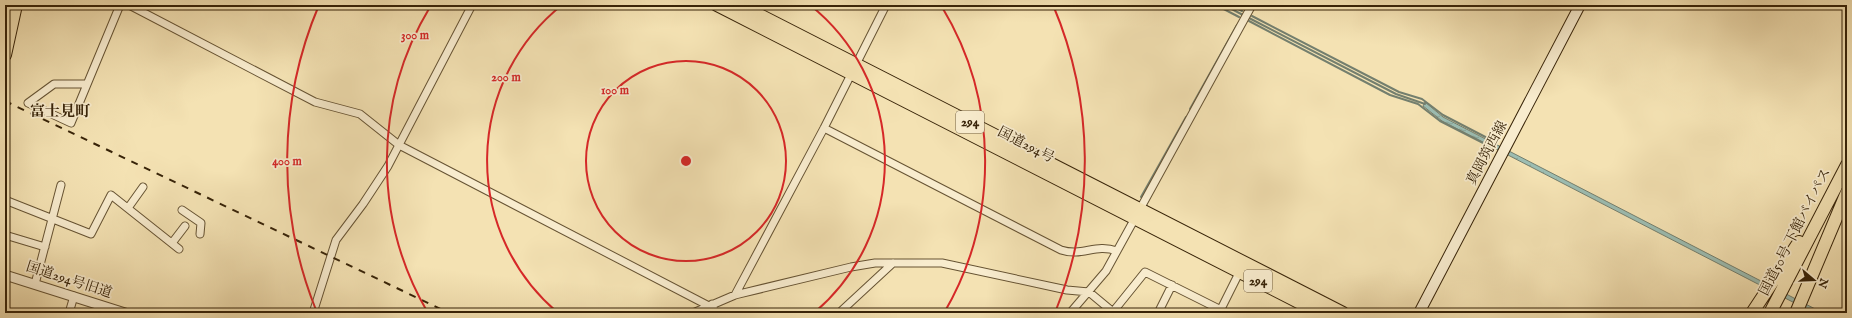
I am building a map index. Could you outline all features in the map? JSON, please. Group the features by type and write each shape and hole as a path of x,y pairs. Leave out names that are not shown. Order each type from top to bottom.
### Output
{"main road":[{"path":"5,56 16,5"},
{"name":"国道294号","path":"717,5 853,68"},
{"name":"国道294号","path":"740,5 853,68 1137,213 1343,313"},
{"name":"真岡筑西線","path":"1419,313 1580,5"},
{"name":"国道50号 下館バイパス","path":"1770,313 1847,165"},
{"path":"1796,313 1847,192"},
{"name":"国道294号","path":"1137,213 1240,271 1320,313"},
{"path":"1752,313 1804,234 1817,221"}],"street":[{"path":"87,84 54,84 28,102 71,124 120,5"},
{"path":"129,5 315,102 360,114 399,145 710,305 715,313"},
{"path":"313,313 336,240 363,204 399,145 472,5"},
{"path":"735,295 824,128 886,5"},
{"path":"1070,313 1106,271 1252,5"},
{"path":"824,128 1061,250 1071,253 1106,247 1117,251"},
{"path":"36,284 61,185"},
{"path":"128,208 143,187"},
{"path":"5,200 91,234 111,195 179,249"},
{"path":"182,210 201,223 200,234"},
{"path":"172,243 185,226"},
{"path":"5,235 45,247"},
{"path":"839,313 893,262"},
{"path":"693,313 735,295 851,267 893,262 942,263 1068,290 1089,292 1112,312 1145,272 1222,312 1240,271"},
{"name":"国道294号旧道","path":"5,275 125,313"},
{"path":"1158,313 1172,285"},
{"path":"69,313 74,296"}],"water":[{"path":"1425,102 1443,117 1823,313 1814,313 1442,121 1423,106"}],"waterway":[{"path":"1216,5 1239,17"},
{"path":"1224,5 1243,15 1242,16"},
{"path":"1231,5 1242,11"},
{"path":"1252,16 1399,92 1422,99 1443,115 1497,143"},
{"path":"1249,18 1396,94 1425,104"},
{"path":"1249,21 1390,95 1418,104 1440,121 1493,148"},
{"path":"1190,109 1237,25"},
{"path":"1141,197 1186,117"},
{"path":"1819,310 1825,313"}],"railway":[{"path":"5,101 449,313"}],"district":[{"name":"富士見町","path":"60,111"}]}
